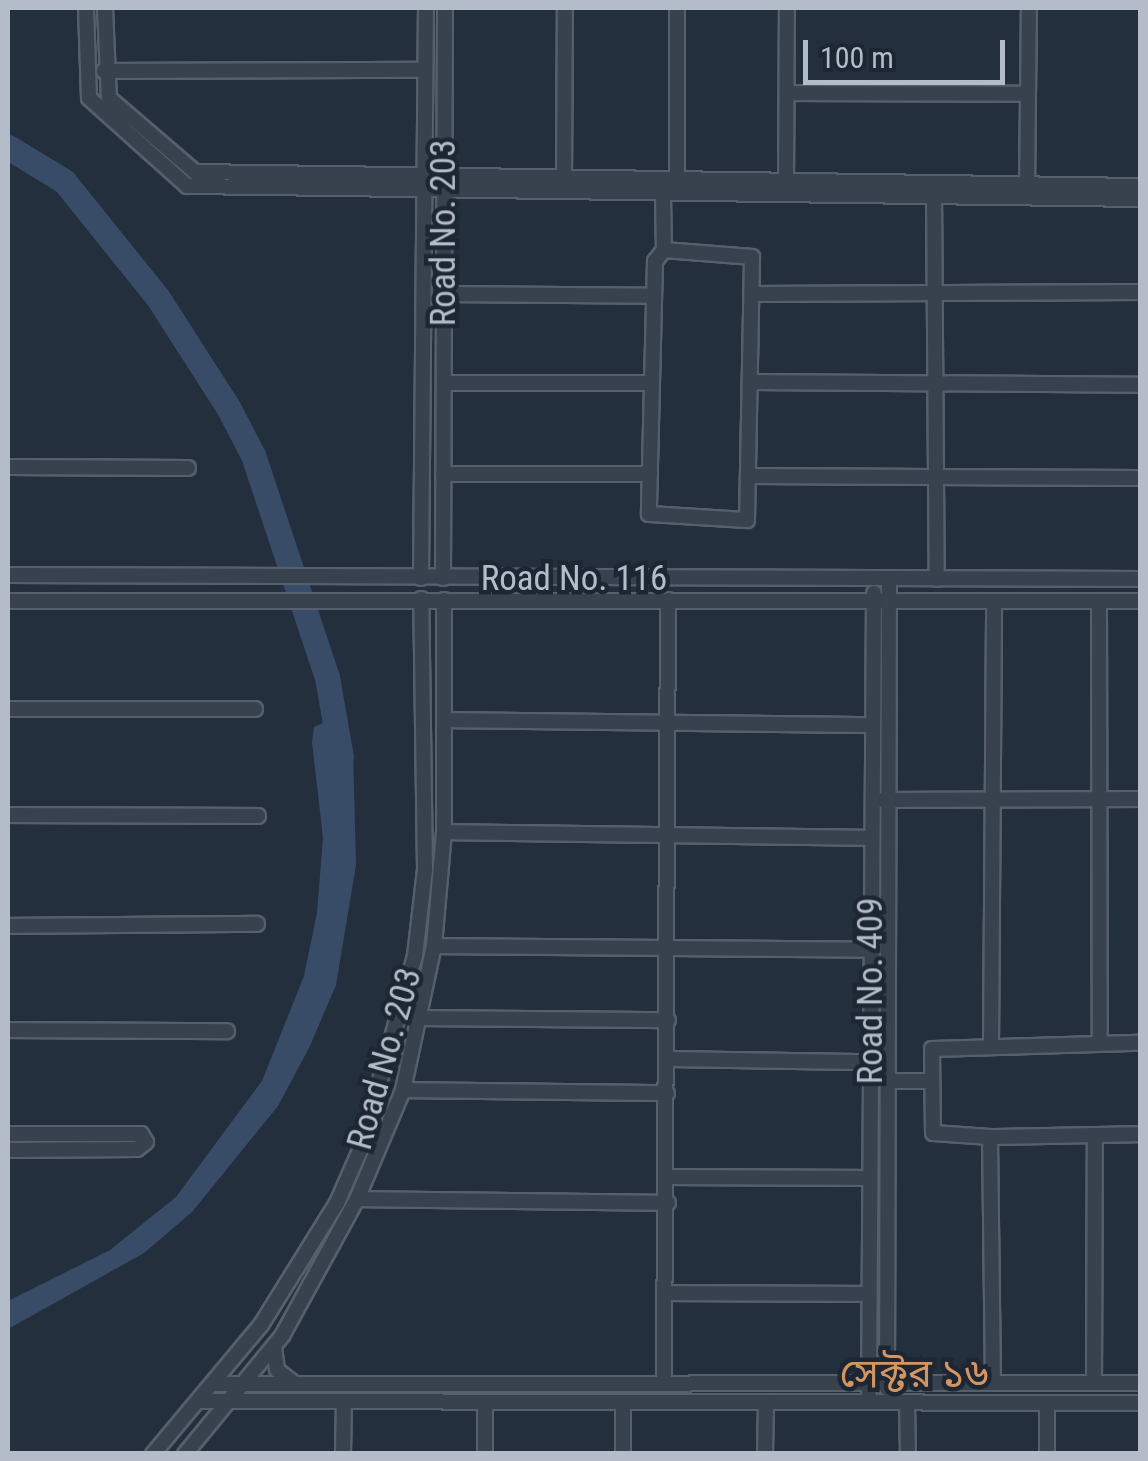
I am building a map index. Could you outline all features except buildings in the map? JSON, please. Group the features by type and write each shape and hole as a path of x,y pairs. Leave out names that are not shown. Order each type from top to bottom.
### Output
{"street":[{"path":"86,8 89,98 180,184 424,183"},
{"path":"105,8 104,72 109,98 186,170 663,195 1140,186"},
{"name":"Road No. 203","path":"421,578 426,8"},
{"name":"Road No. 203","path":"443,578 445,8"},
{"path":"564,182 565,8"},
{"path":"677,8 677,183"},
{"path":"786,184 787,8"},
{"path":"1027,191 1029,8"},
{"path":"104,72 425,70"},
{"path":"786,93 1028,94"},
{"path":"445,185 786,184 934,191"},
{"path":"934,191 937,580"},
{"path":"1027,191 1140,199"},
{"path":"663,195 664,250"},
{"path":"664,250 750,254 753,294 747,520 658,519 649,514 656,254 664,250"},
{"path":"753,294 936,289 1140,292"},
{"path":"444,294 654,296"},
{"path":"752,382 1140,386"},
{"path":"444,383 652,383"},
{"path":"8,467 188,468"},
{"path":"443,474 650,474"},
{"path":"750,476 1140,478"},
{"name":"Road No. 116","path":"8,575 1140,580"},
{"name":"Road No. 409","path":"881,579 889,800 887,1403"},
{"name":"Road No. 203","path":"153,1454 216,1384 337,1203 390,1056 415,956 425,869 422,599"},
{"path":"184,1454 274,1348 358,1200 402,1090 422,1018 434,946 444,832 444,600"},
{"path":"664,1384 669,1058 668,600"},
{"name":"Road No. 116","path":"8,601 1140,601"},
{"name":"Road No. 409","path":"868,1403 873,725 881,601"},
{"path":"992,1047 994,601"},
{"path":"1099,601 1100,1044"},
{"path":"8,708 254,708"},
{"path":"447,720 873,725"},
{"path":"872,800 1140,799"},
{"path":"8,815 258,816"},
{"path":"444,832 872,838"},
{"path":"8,926 257,924"},
{"path":"434,946 871,950"},
{"path":"422,1018 668,1020"},
{"path":"8,1030 228,1031"},
{"path":"1140,1043 932,1049 929,1082 932,1134 1140,1134"},
{"path":"669,1058 871,1062"},
{"path":"888,1082 929,1082"},
{"path":"402,1090 667,1093"},
{"path":"8,1134 141,1134 146,1142 137,1148 8,1150"},
{"path":"1094,1383 1095,1135"},
{"path":"990,1137 992,1383"},
{"path":"668,1177 870,1178"},
{"path":"358,1200 668,1203"},
{"path":"666,1293 869,1294"},
{"path":"274,1348 277,1370 295,1384"},
{"path":"216,1384 1140,1383"},
{"path":"202,1401 1140,1404"},
{"path":"344,1401 344,1454"},
{"path":"484,1454 485,1402"},
{"path":"622,1454 623,1402"},
{"path":"765,1454 766,1402"},
{"path":"907,1403 908,1454"},
{"path":"1047,1403 1047,1454"}],"water":[{"path":"325,722 347,727 353,751 356,865 336,985 309,1048 278,1106 192,1212 144,1253 8,1329 8,1301 110,1250 176,1197 262,1081 304,976 317,913 323,838 312,742 314,727"}],"waterway":[{"path":"8,147 64,181 158,298 228,407 253,455 327,677 341,757"}],"district":[{"name":"সেক্টর ১৬","path":"914,1374"}]}
